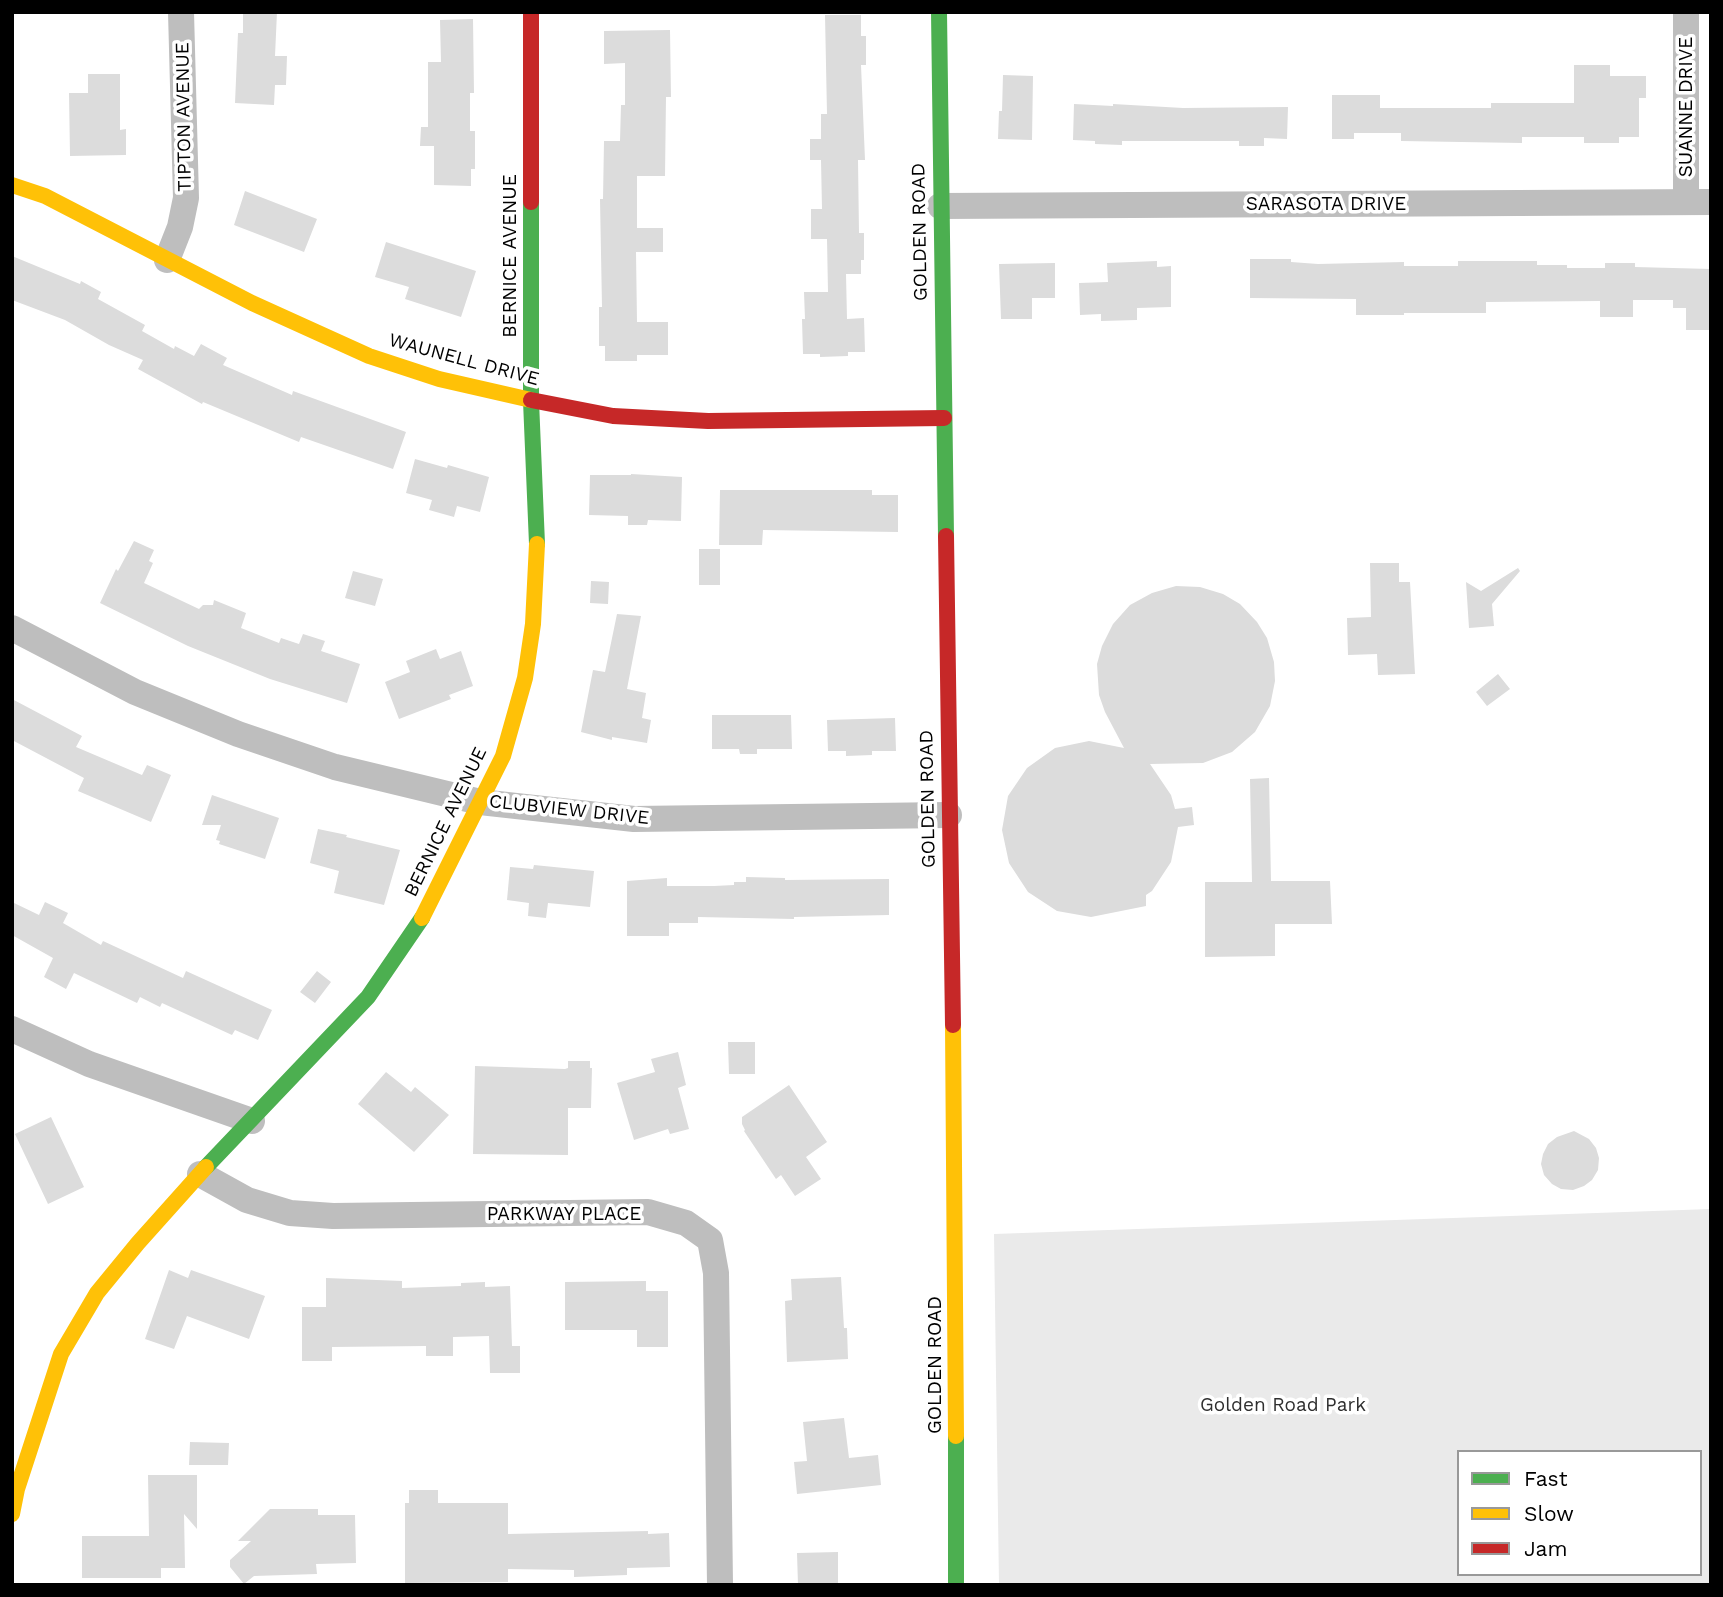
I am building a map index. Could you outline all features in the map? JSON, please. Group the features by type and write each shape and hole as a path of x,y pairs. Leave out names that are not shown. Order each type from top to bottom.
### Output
{"street":[{"name":"TIPTON AVENUE","path":"167,260 180,227 186,198 181,12"},
{"name":"BERNICE AVENUE","path":"12,1514 61,1354 97,1293 200,1174 368,997 421,920 503,757 525,678 533,625 537,548 531,401 531,12"},
{"name":"GOLDEN ROAD","path":"939,12 956,1241 956,1585"},
{"name":"SUANNE DRIVE","path":"1686,12 1698,202"},
{"name":"WAUNELL DRIVE","path":"12,186 45,196 252,303 369,356 439,379 531,401 613,416 708,421 944,418"},
{"name":"SARASOTA DRIVE","path":"940,206 1698,202"},
{"name":"CLUBVIEW DRIVE","path":"12,628 135,692 238,734 335,767 480,802 634,820 949,815"},
{"path":"12,1029 89,1064 252,1121"},
{"name":"PARKWAY PLACE","path":"200,1174 247,1199 290,1213 333,1216 648,1212 686,1223 710,1240 716,1273 720,1585"}],"green space":[{"name":"Golden Road Park","path":"1711,1209 1711,1585 999,1585 994,1234"}],"building":[{"path":"243,12 277,12 275,56 287,56 286,85 275,85 274,105 235,103 238,33 243,33"},
{"path":"825,15 861,15 861,36 866,36 866,65 861,65 865,160 858,160 859,233 864,233 864,260 861,260 861,274 846,274 847,319 864,318 865,352 820,357 820,354 803,354 802,319 805,319 804,292 828,292 827,239 811,239 811,209 822,209 821,160 810,160 810,139 821,139 821,114 827,114"},
{"path":"473,19 474,93 470,93 470,131 475,131 475,169 471,169 471,186 434,185 434,146 420,146 421,127 428,127 428,62 441,62 440,20"},
{"path":"670,30 671,97 666,97 665,176 637,176 637,228 663,228 663,252 636,252 637,322 668,322 668,355 637,355 637,361 605,361 605,346 599,346 599,307 602,307 600,199 603,199 604,141 620,141 621,105 625,105 625,63 604,64 604,31"},
{"path":"1574,65 1610,65 1610,76 1646,76 1646,98 1639,98 1639,137 1619,137 1619,143 1584,143 1584,137 1522,137 1522,143 1401,141 1401,133 1354,133 1354,139 1332,139 1332,95 1380,95 1380,108 1491,108 1491,103 1574,103"},
{"path":"88,74 120,74 120,130 126,129 126,155 70,156 69,93 88,93"},
{"path":"1003,75 1033,76 1032,140 998,139"},
{"path":"1074,104 1183,108 1288,107 1287,139 1264,138 1264,146 1239,146 1239,141 1122,141 1122,145 1095,144 1095,141 1073,140"},
{"path":"245,191 317,219 304,252 234,225"},
{"path":"386,242 476,271 461,317 405,299 409,287 375,277"},
{"path":"12,256 80,284 81,281 101,292 98,299 145,325 142,331 174,349 175,346 194,356 201,344 227,358 223,365 292,395 293,391 406,432 393,469 301,437 299,442 203,402 202,404 138,369 143,360 109,345 65,320 12,300"},
{"path":"1250,259 1291,259 1291,262 1318,264 1404,262 1404,266 1458,266 1458,261 1537,261 1537,265 1567,265 1567,268 1605,268 1605,263 1635,263 1635,267 1711,269 1711,330 1686,330 1686,308 1673,308 1673,300 1633,300 1633,317 1600,317 1600,301 1486,302 1486,313 1356,315 1356,299 1250,298"},
{"path":"1157,261 1157,267 1171,266 1171,307 1137,308 1137,320 1101,321 1101,314 1080,315 1079,283 1108,282 1107,263"},
{"path":"1055,263 1055,298 1032,298 1032,319 1001,319 999,264"},
{"path":"415,459 489,477 480,512 457,506 454,517 429,510 432,500 406,493"},
{"path":"590,475 682,477 681,521 648,520 647,525 628,525 628,516 589,515"},
{"path":"720,490 872,490 872,495 898,495 898,532 763,530 762,545 719,545"},
{"path":"134,541 154,550 149,561 153,563 144,583 199,609 203,605 213,605 214,600 246,613 241,628 279,643 281,638 299,644 303,634 325,641 321,651 360,664 347,703 270,679 188,646 100,603 116,569 118,571"},
{"path":"699,549 720,549 720,585 699,585"},
{"path":"1370,563 1399,563 1399,582 1410,582 1415,674 1378,675 1377,654 1348,655 1347,618 1371,617"},
{"path":"1518,568 1520,571 1492,604 1494,626 1469,628 1466,582 1481,591"},
{"path":"353,571 383,579 375,606 345,598"},
{"path":"591,581 609,582 608,604 590,603"},
{"path":"1176,586 1200,587 1223,594 1240,604 1257,622 1267,638 1274,662 1275,681 1270,706 1255,732 1232,752 1203,763 1150,764 1171,795 1175,809 1192,807 1194,825 1178,827 1171,862 1152,891 1146,895 1146,906 1091,917 1057,911 1028,892 1009,863 1002,830 1008,796 1027,768 1055,748 1089,741 1124,748 1099,695 1097,664 1102,646 1113,624 1130,605 1152,593"},
{"path":"617,614 641,616 627,689 646,693 642,718 651,720 647,743 612,737 612,740 581,732 593,670 605,672"},
{"path":"436,649 440,659 461,651 473,686 449,695 451,699 399,719 385,682 410,672 406,661"},
{"path":"1498,674 1510,689 1487,706 1476,692"},
{"path":"12,699 82,736 76,747 142,775 147,765 171,775 151,822 78,791 84,778 12,740"},
{"path":"712,715 791,715 792,749 757,749 757,754 740,754 739,749 712,749"},
{"path":"895,718 896,751 872,751 872,755 846,756 846,751 828,751 827,720"},
{"path":"1269,778 1271,881 1330,881 1332,924 1275,924 1275,956 1205,957 1205,882 1252,882 1250,779"},
{"path":"212,795 279,818 265,859 219,844 220,841 216,840 221,825 202,825"},
{"path":"318,829 400,850 384,905 334,893 339,871 310,863"},
{"path":"534,865 594,871 590,907 548,903 546,918 528,916 529,903 507,900 510,867 533,869"},
{"path":"746,877 785,880 889,879 889,915 794,919 698,917 698,923 669,923 669,936 627,936 627,881 667,878 667,886 714,886 746,882"},
{"path":"12,902 39,915 45,902 68,913 63,923 101,945 103,941 183,978 186,971 272,1010 258,1040 235,1030 232,1035 162,1003 160,1007 140,997 137,1003 74,973 66,989 44,977 53,958 12,935"},
{"path":"317,971 331,982 315,1003 300,992"},
{"path":"728,1042 755,1042 755,1074 729,1074"},
{"path":"678,1052 686,1085 678,1088 689,1129 670,1134 668,1129 634,1140 617,1083 655,1072 651,1059"},
{"path":"568,1061 590,1061 592,1068 591,1108 568,1108 568,1155 473,1154 475,1066 565,1069 568,1068"},
{"path":"386,1072 411,1092 415,1087 449,1115 414,1152 358,1104"},
{"path":"789,1085 827,1142 806,1157 821,1179 795,1196 781,1175 776,1179 742,1124 742,1117"},
{"path":"51,1117 84,1187 48,1204 15,1134"},
{"path":"1574,1131 1589,1139 1596,1148 1598,1170 1584,1186 1573,1190 1561,1189 1544,1175 1541,1164 1543,1154 1548,1144 1557,1137"},
{"path":"169,1270 188,1278 191,1270 265,1296 249,1339 187,1316 174,1349 145,1339"},
{"path":"841,1277 848,1359 787,1362 785,1301 792,1300 791,1279"},
{"path":"326,1278 402,1281 402,1288 461,1286 461,1283 485,1282 485,1287 510,1286 512,1346 520,1346 520,1373 490,1373 489,1336 453,1337 453,1356 426,1356 426,1346 332,1347 332,1361 302,1361 302,1307 326,1307"},
{"path":"646,1281 646,1291 668,1291 668,1347 637,1347 637,1330 565,1330 565,1282"},
{"path":"844,1418 849,1458 878,1455 881,1485 797,1494 794,1462 807,1461 803,1422"},
{"path":"190,1442 229,1443 228,1465 189,1465"},
{"path":"148,1475 197,1475 197,1529 184,1514 185,1568 161,1568 161,1578 82,1578 82,1536 149,1536"},
{"path":"409,1490 438,1490 438,1503 508,1503 508,1534 648,1531 648,1534 669,1533 670,1567 627,1568 627,1575 574,1577 574,1570 508,1569 508,1582 405,1583 405,1503 409,1503"},
{"path":"270,1509 318,1509 318,1515 355,1515 356,1563 316,1564 317,1574 254,1576 244,1584 230,1567 230,1560 251,1541 238,1541"},
{"path":"838,1552 838,1585 798,1585 797,1553"}],"traffic: fast":[{"path":"939,12 946,536"},
{"path":"531,202 531,401 537,544"},
{"path":"206,1167 368,997 422,918"},
{"path":"956,1436 956,1585"}],"traffic: slow":[{"path":"12,185 45,196 252,303 369,356 439,379 531,400"},
{"path":"422,918 503,756 525,678 533,624 537,544"},
{"path":"953,1025 956,1436"},
{"path":"12,1514 17,1489 61,1354 97,1293 206,1167"}],"traffic: jam":[{"path":"531,12 531,202"},
{"path":"531,400 613,416 708,421 944,418"},
{"path":"946,536 953,1025"}]}
